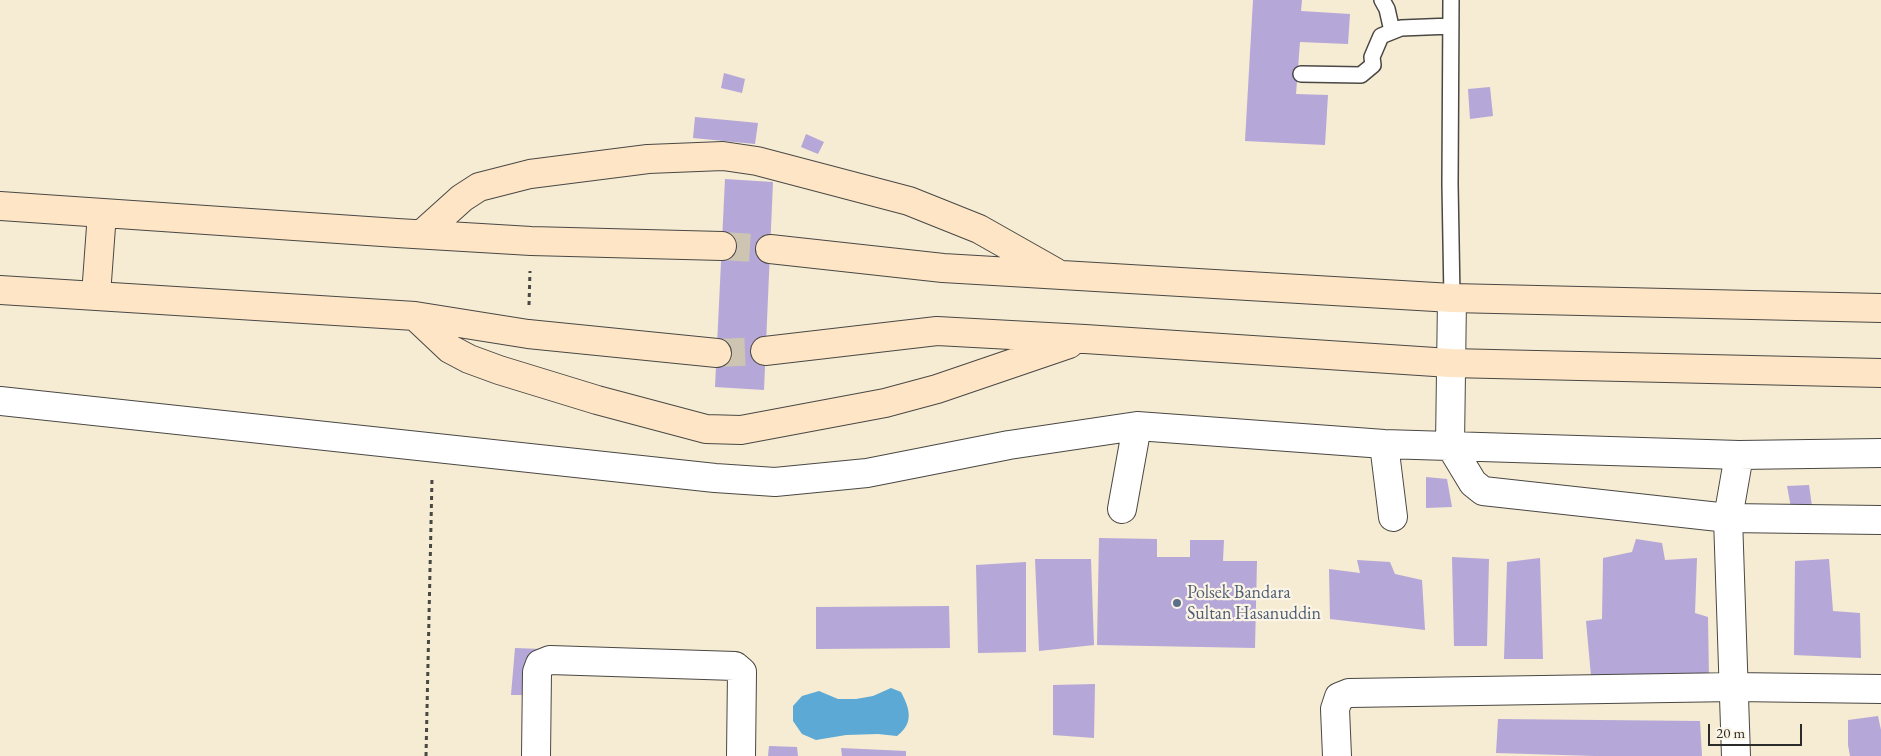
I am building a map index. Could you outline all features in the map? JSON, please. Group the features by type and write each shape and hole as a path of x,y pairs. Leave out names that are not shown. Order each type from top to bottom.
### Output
{"main road":[{"path":"422,234 462,198 480,186 530,174 628,161 723,156 757,160 909,201 978,229 1061,275"},
{"path":"0,206 422,234 531,240 722,246"},
{"path":"96,295 102,213"},
{"path":"770,249 943,268 1452,298 1881,308"},
{"path":"0,290 416,316 528,334 717,353"},
{"path":"416,316 450,349 477,362 597,400 706,429 722,430 741,430 885,403 937,389 1085,339"},
{"path":"765,351 937,331 1450,363 1881,373"}],"street":[{"path":"1452,298 1450,445 1473,483 1482,491 1728,518 1881,520"},
{"path":"0,401 715,478 775,482 867,472 1009,445 1137,426 1384,444 1739,455 1881,453"},
{"path":"1122,509 1137,426"},
{"path":"1384,444 1393,517"},
{"path":"1736,756 1728,518 1739,455"},
{"path":"536,756 537,672 540,664 550,660 735,666 742,672 741,756"},
{"path":"1337,756 1335,709 1340,697 1349,692 1735,687 1881,689"}],"lane":[{"path":"1382,0 1387,9 1392,31"},
{"path":"1451,0 1450,184 1452,298"},
{"path":"1301,74 1362,75 1372,65 1372,57 1381,36 1401,28 1450,26"}],"path":[{"path":"528,334 531,240"},
{"path":"426,756 433,447"}],"water":[{"path":"891,688 901,692 907,704 909,716 906,726 897,736 878,734 846,735 816,740 802,734 793,721 793,706 802,696 819,691 838,699 856,699 873,696"}],"building":[{"path":"1253,0 1302,0 1301,11 1350,14 1348,44 1300,42 1296,94 1328,95 1325,145 1245,141"},
{"path":"724,73 745,79 742,93 721,88"},
{"path":"1490,87 1493,116 1470,119 1468,89"},
{"path":"695,117 758,123 755,144 693,138"},
{"path":"806,134 824,142 818,154 801,147"},
{"path":"725,179 773,182 764,390 715,387"},
{"path":"1426,477 1447,479 1452,507 1426,508"},
{"path":"1809,485 1813,513 1792,513 1787,486"},
{"name":"Polsek Bandara Sultan Hasanuddin","path":"1099,538 1157,539 1157,557 1190,557 1190,540 1224,540 1223,561 1257,561 1255,648 1097,645"},
{"path":"1636,539 1662,543 1665,560 1697,558 1695,613 1708,617 1709,679 1591,676 1586,621 1602,619 1603,558 1632,552"},
{"path":"1452,557 1489,559 1487,646 1454,646"},
{"path":"1540,558 1543,659 1504,659 1507,562"},
{"path":"1035,559 1091,559 1094,645 1039,651"},
{"path":"1829,559 1833,611 1860,613 1861,658 1794,655 1795,561"},
{"path":"1357,560 1390,562 1395,574 1422,580 1425,630 1330,619 1329,569 1360,573"},
{"path":"1026,562 1026,652 978,653 976,565"},
{"path":"949,606 950,648 816,649 816,607"},
{"path":"515,648 541,649 533,695 511,695"},
{"path":"1095,684 1094,738 1053,735 1053,685"},
{"path":"1878,716 1881,730 1881,756 1850,756 1848,720"},
{"path":"1498,719 1700,721 1702,756 1595,756 1496,753"},
{"path":"769,746 797,747 798,756 768,756"},
{"path":"841,748 906,751 906,756 842,756"}],"tunnel":[{"path":"722,246 770,249"},
{"path":"717,353 765,351"}],"place":[{"name":"Polsek Bandara Sultan Hasanuddin","path":"1177,603"}]}
